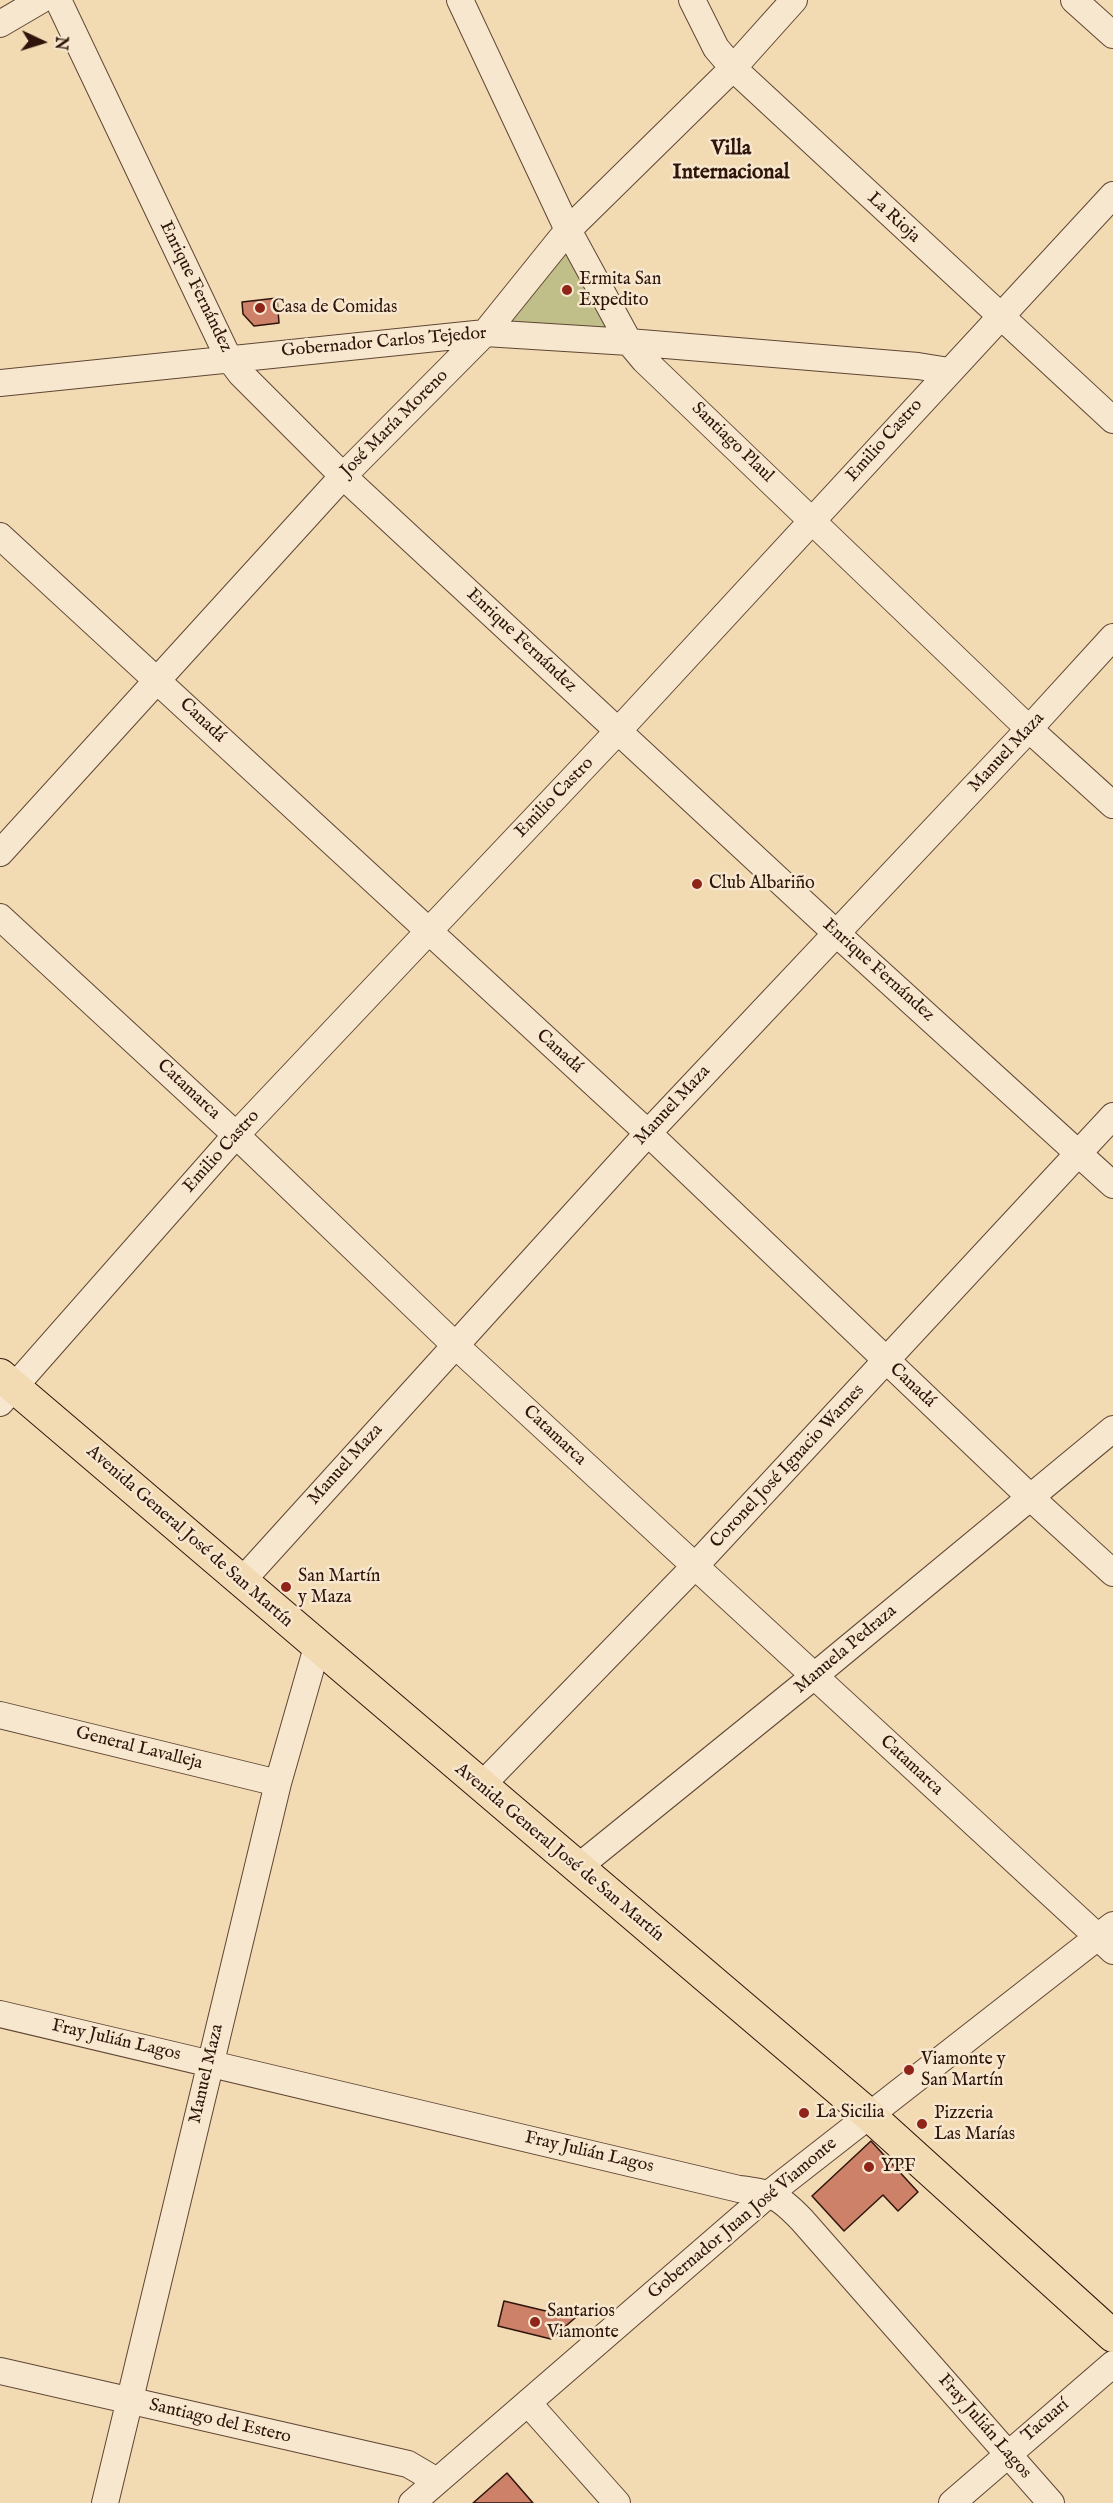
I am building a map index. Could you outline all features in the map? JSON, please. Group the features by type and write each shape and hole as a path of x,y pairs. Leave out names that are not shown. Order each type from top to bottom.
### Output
{"main road":[{"name":"Avenida General José de San Martín","path":"3,1389 241,1582 869,2115 1113,2336"}],"street":[{"path":"0,24 41,0"},
{"name":"Enrique Fernández","path":"58,0 228,357 241,374 343,476 837,934 1113,1185"},
{"name":"Santiago Plaul","path":"460,0 568,230 628,342 644,360 1029,729 1113,805"},
{"name":"La Rioja","path":"692,0 716,48 733,68 1113,420"},
{"name":"José María Moreno","path":"0,853 343,476 485,333 568,230 733,68 794,0"},
{"path":"1074,0 1113,35"},
{"name":"Emilio Castro","path":"3,1389 236,1135 618,730 1113,195"},
{"name":"Gobernador Carlos Tejedor","path":"0,382 228,357 485,333 628,342 918,366 949,371"},
{"name":"Canadá","path":"0,536 157,679 427,932 648,1133 886,1362 1113,1573"},
{"name":"Manuel Maza","path":"241,1582 648,1133 1113,637"},
{"name":"Catamarca","path":"0,917 236,1135 455,1345 813,1677 1108,1938"},
{"name":"Coronel José Ignacio Warnes","path":"481,1786 695,1566 1113,1116"},
{"name":"Manuela Pedraza","path":"577,1868 1113,1429"},
{"name":"Manuel Maza","path":"105,2503 278,1783 317,1647"},
{"name":"General Lavalleja","path":"0,1716 278,1783"},
{"name":"Gobernador Juan José Viamonte","path":"412,2503 770,2193 869,2115 1108,1938"},
{"name":"Fray Julián Lagos","path":"0,2014 739,2189 770,2193 787,2204 802,2220 1051,2503"},
{"name":"Tacuarí","path":"952,2503 1113,2364"},
{"name":"Santiago del Estero","path":"0,2371 408,2464 437,2481"},
{"path":"528,2403 617,2503"}],"shaded area":[{"path":"568,230 629,342 485,333"}],"building":[{"name":"Casa de Comidas","path":"277,298 279,323 254,326 243,314 242,302"},
{"name":"YPF","path":"871,2141 918,2192 898,2211 883,2195 844,2231 812,2196"},
{"name":"Santarios Viamonte","path":"504,2301 575,2318 551,2339 498,2326"},
{"path":"507,2473 533,2503 473,2503"}],"place":[{"name":"Ermita San Expedito","path":"567,290"},
{"name":"Casa de Comidas","path":"260,308"},
{"name":"Club Albariño","path":"697,884"},
{"name":"San Martín y Maza","path":"286,1587"},
{"name":"Viamonte y San Martín","path":"909,2070"},
{"name":"La Sicilia","path":"804,2113"},
{"name":"Pizzeria Las Marías","path":"922,2124"},
{"name":"YPF","path":"869,2167"},
{"name":"Santarios Viamonte","path":"535,2322"}],"district":[{"name":"Villa Internacional","path":"731,162"}]}
